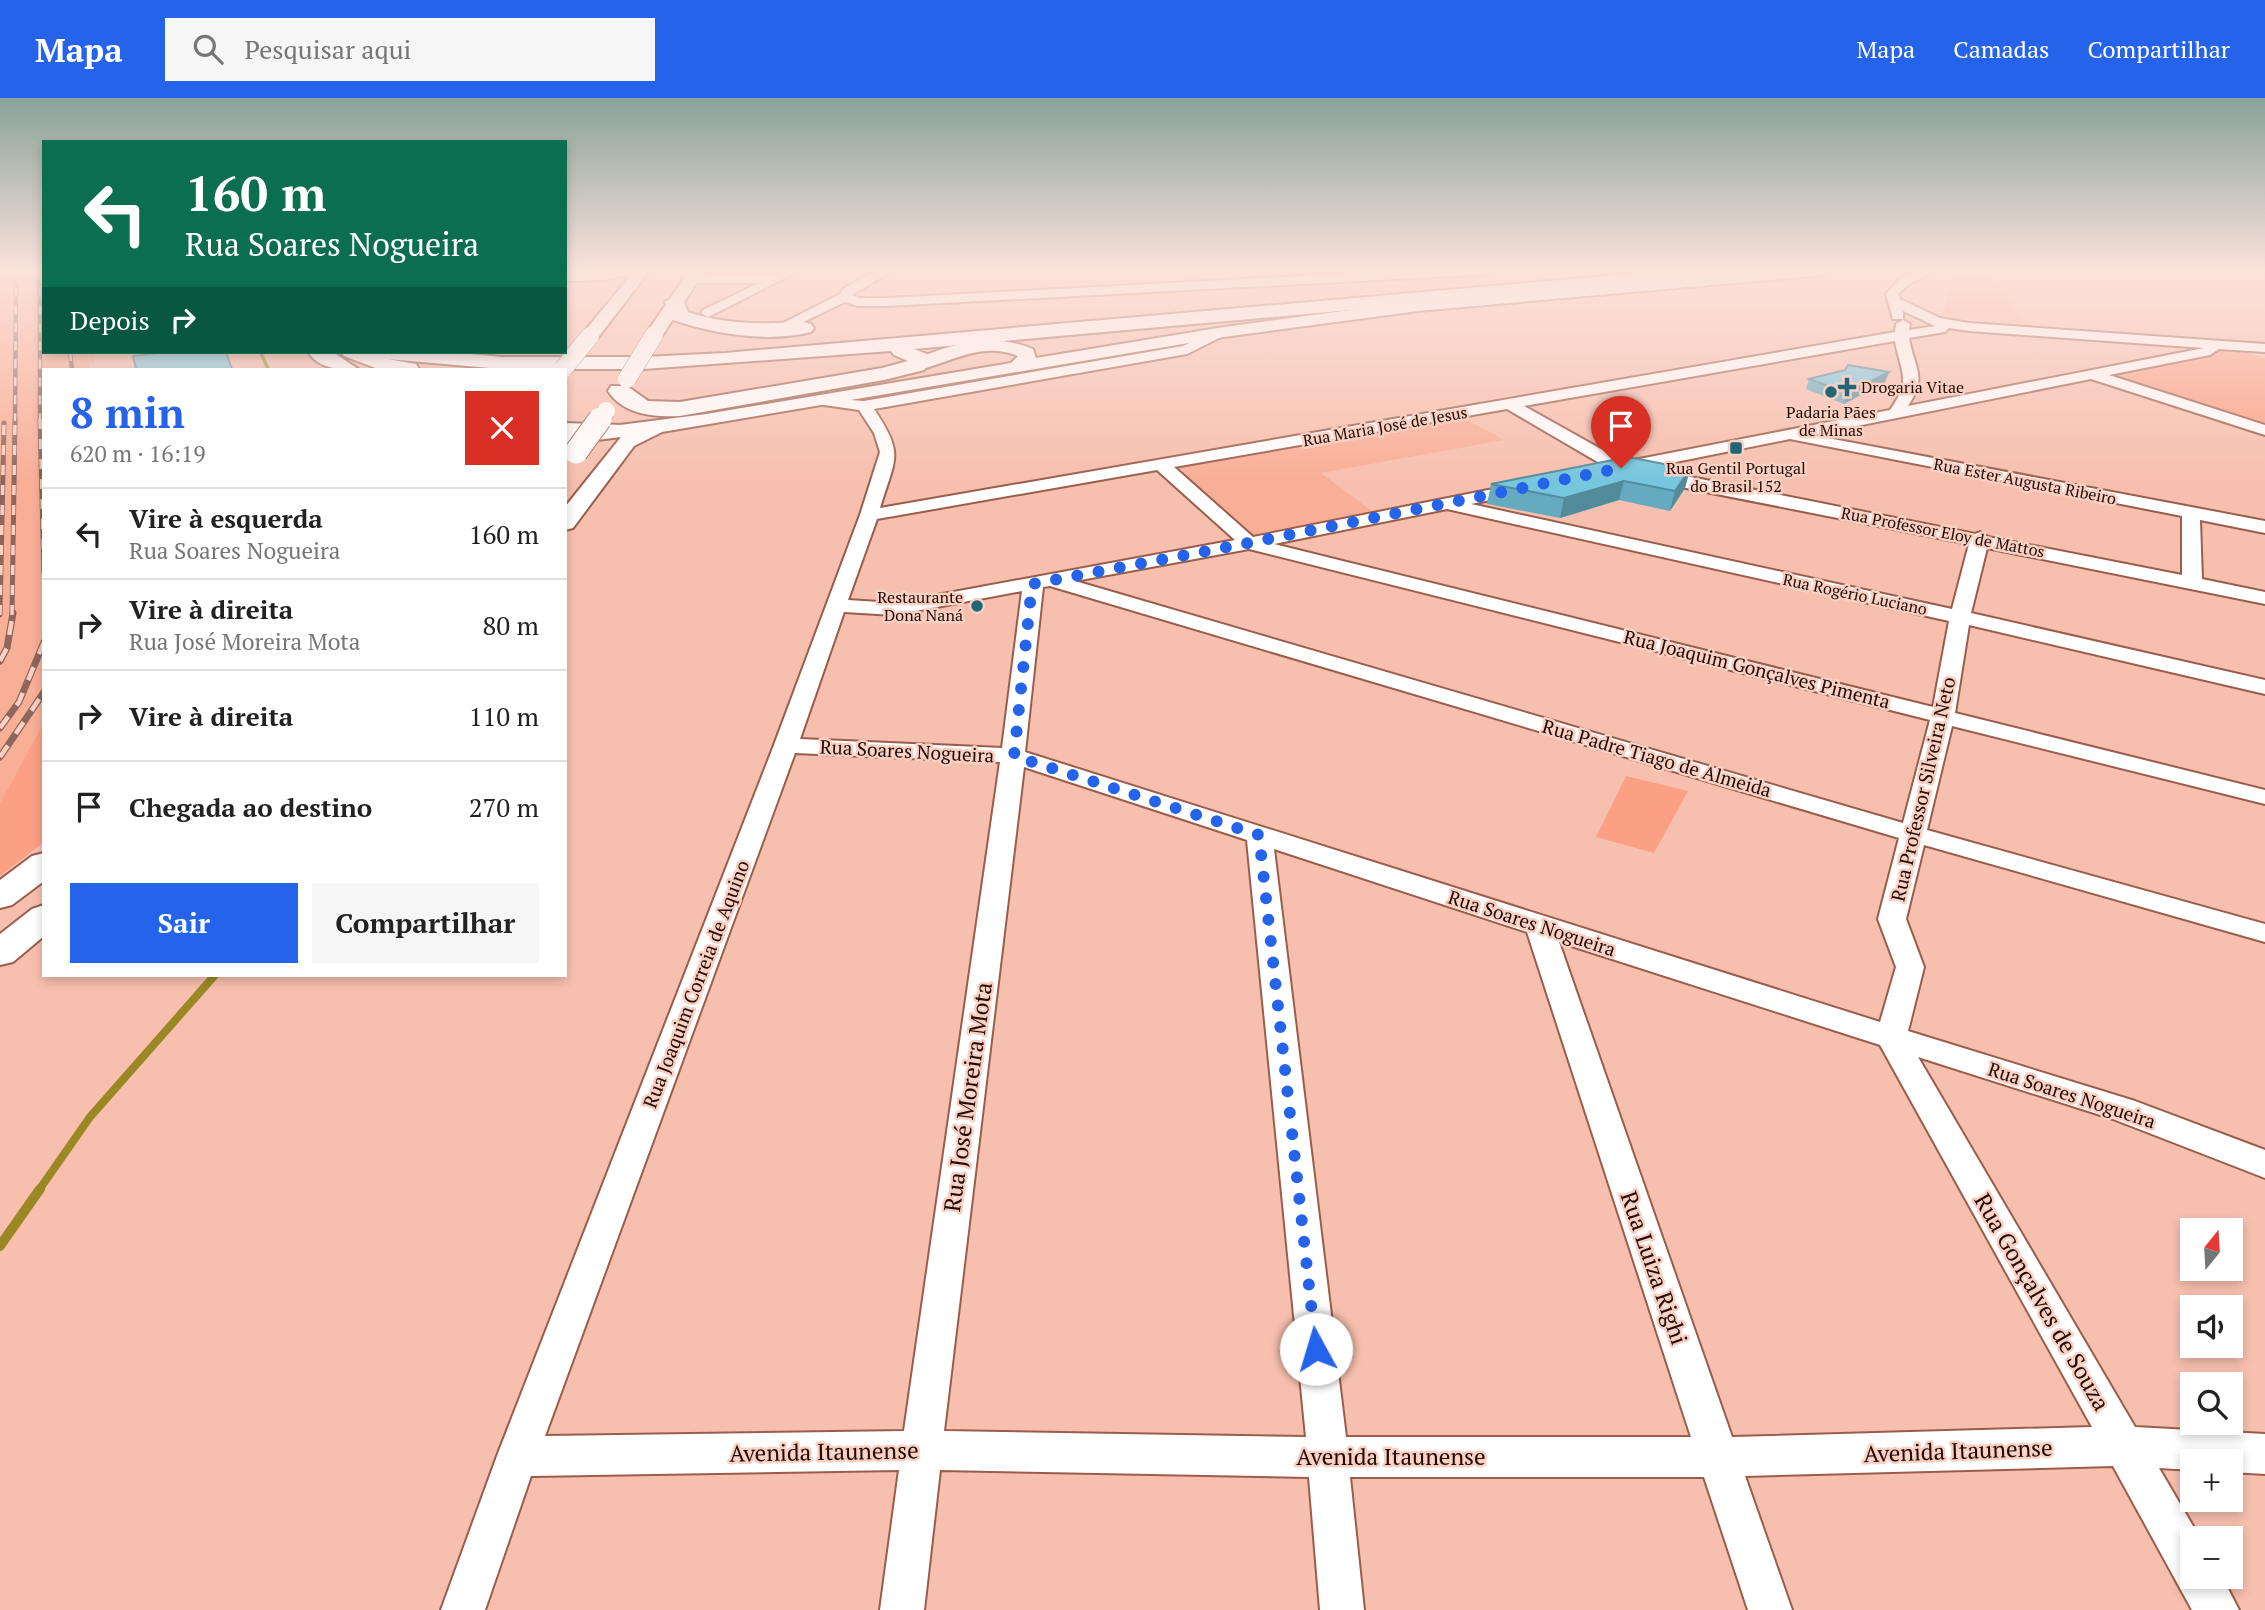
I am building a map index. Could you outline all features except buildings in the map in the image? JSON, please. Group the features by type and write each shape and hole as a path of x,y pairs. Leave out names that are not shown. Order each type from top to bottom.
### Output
{"highway":[{"path":"405,354 502,363 582,364 725,359 884,341"},
{"path":"498,354 638,355 809,348 903,341"},
{"path":"623,385 626,401 666,410 689,408 884,374 916,365 920,358 896,350 809,348"},
{"path":"321,354 345,368"},
{"path":"356,354 378,363 405,368"},
{"path":"567,430 610,420"}],"main road":[{"path":"564,368 586,341"},
{"path":"569,452 610,420 623,385 651,341"},
{"path":"567,520 627,442 660,426 1175,341"},
{"path":"916,365 969,347 994,345 1008,346 1027,353 1025,362 1016,368"},
{"path":"610,420 660,426"},
{"path":"0,897 42,866"},
{"path":"0,953 42,919"}],"street":[{"path":"815,400 864,407 1187,349 1205,341"},
{"name":"Rua Maria José de Jesus","path":"869,515 1510,404 1833,341"},
{"path":"1897,411 1910,392 1913,375 1905,341"},
{"path":"2165,341 2265,348"},
{"path":"1594,473 2210,351 2215,344"},
{"path":"2249,347 2265,354"},
{"path":"2088,374 2265,430"},
{"path":"938,393 974,375"},
{"path":"1910,392 1954,401"},
{"path":"1510,404 1621,468"},
{"name":"Rua Joaquim Correia de Aquino","path":"463,1610 517,1456 786,745 869,515 888,452 882,433 864,407"},
{"name":"Rua Ester Augusta Ribeiro","path":"1784,434 2265,527"},
{"path":"1163,466 1249,543"},
{"name":"Rua Professor Eloy de Mattos","path":"1621,468 1980,538 2265,598"},
{"path":"837,605 894,609 1249,543 1539,484"},
{"name":"Rua Rogério Luciano","path":"1444,503 2265,687"},
{"path":"2191,513 2192,583"},
{"name":"Rua Professor Silveira Neto","path":"1891,1037 1910,967 1892,919 1943,715 1960,617 1980,538"},
{"name":"Rua Joaquim Gonçalves Pimenta","path":"1249,543 2265,797"},
{"name":"Rua José Moreira Mota","path":"902,1610 920,1450 1014,756 1041,582"},
{"name":"Rua Padre Tiago de Almeida","path":"1041,582 2265,933"},
{"name":"Rua Soares Nogueira","path":"786,745 1014,756 1539,926 2124,1110 2265,1164"},
{"path":"1259,835 1328,1457 1342,1610"},
{"name":"Rua Luiza Righi","path":"1539,926 1770,1610"},
{"name":"Rua Gonçalves de Souza","path":"1891,1037 2180,1544"},
{"name":"Avenida Itaunense","path":"517,1456 920,1450 1328,1457 1718,1457 2124,1446 2265,1454"},
{"path":"2205,1589 2217,1610"}],"shaded area":[{"path":"0,341 42,341 42,354 96,354 95,362 89,364 89,368 42,368 42,752 0,805"},
{"path":"2234,349 2265,358 2265,427 2097,374"},
{"path":"1461,416 1504,440 1321,473 1373,512 1250,535 1170,467"},
{"path":"1612,438 1643,456 1621,461 1589,442"},
{"path":"42,726 42,844 0,876 0,804"},
{"path":"1626,776 1688,791 1654,853 1596,837"}],"waterway":[{"path":"261,354 268,368"},
{"path":"39,1190 90,1117 213,977"},
{"path":"0,1246 40,1189"}],"railway":[{"path":"15,421 16,341"},
{"path":"40,341 40,419"},
{"path":"70,354 72,368"},
{"path":"12,615 15,419"},
{"path":"40,419 42,496"},
{"path":"0,615 4,423"},
{"path":"0,661 7,648 13,613"},
{"path":"0,728 19,702 42,647"},
{"path":"0,757 42,695"}],"place":[{"name":"Drogaria Vitae","path":"1847,387"},
{"name":"Padaria Pães de Minas","path":"1831,392"},
{"name":"Rua Gentil Portugal do Brasil 152","path":"1736,448"},
{"name":"Restaurante Dona Naná","path":"977,606"}],"route":[{"path":"1316,1349 1259,835 1014,756 1032,584 1621,468"}]}
